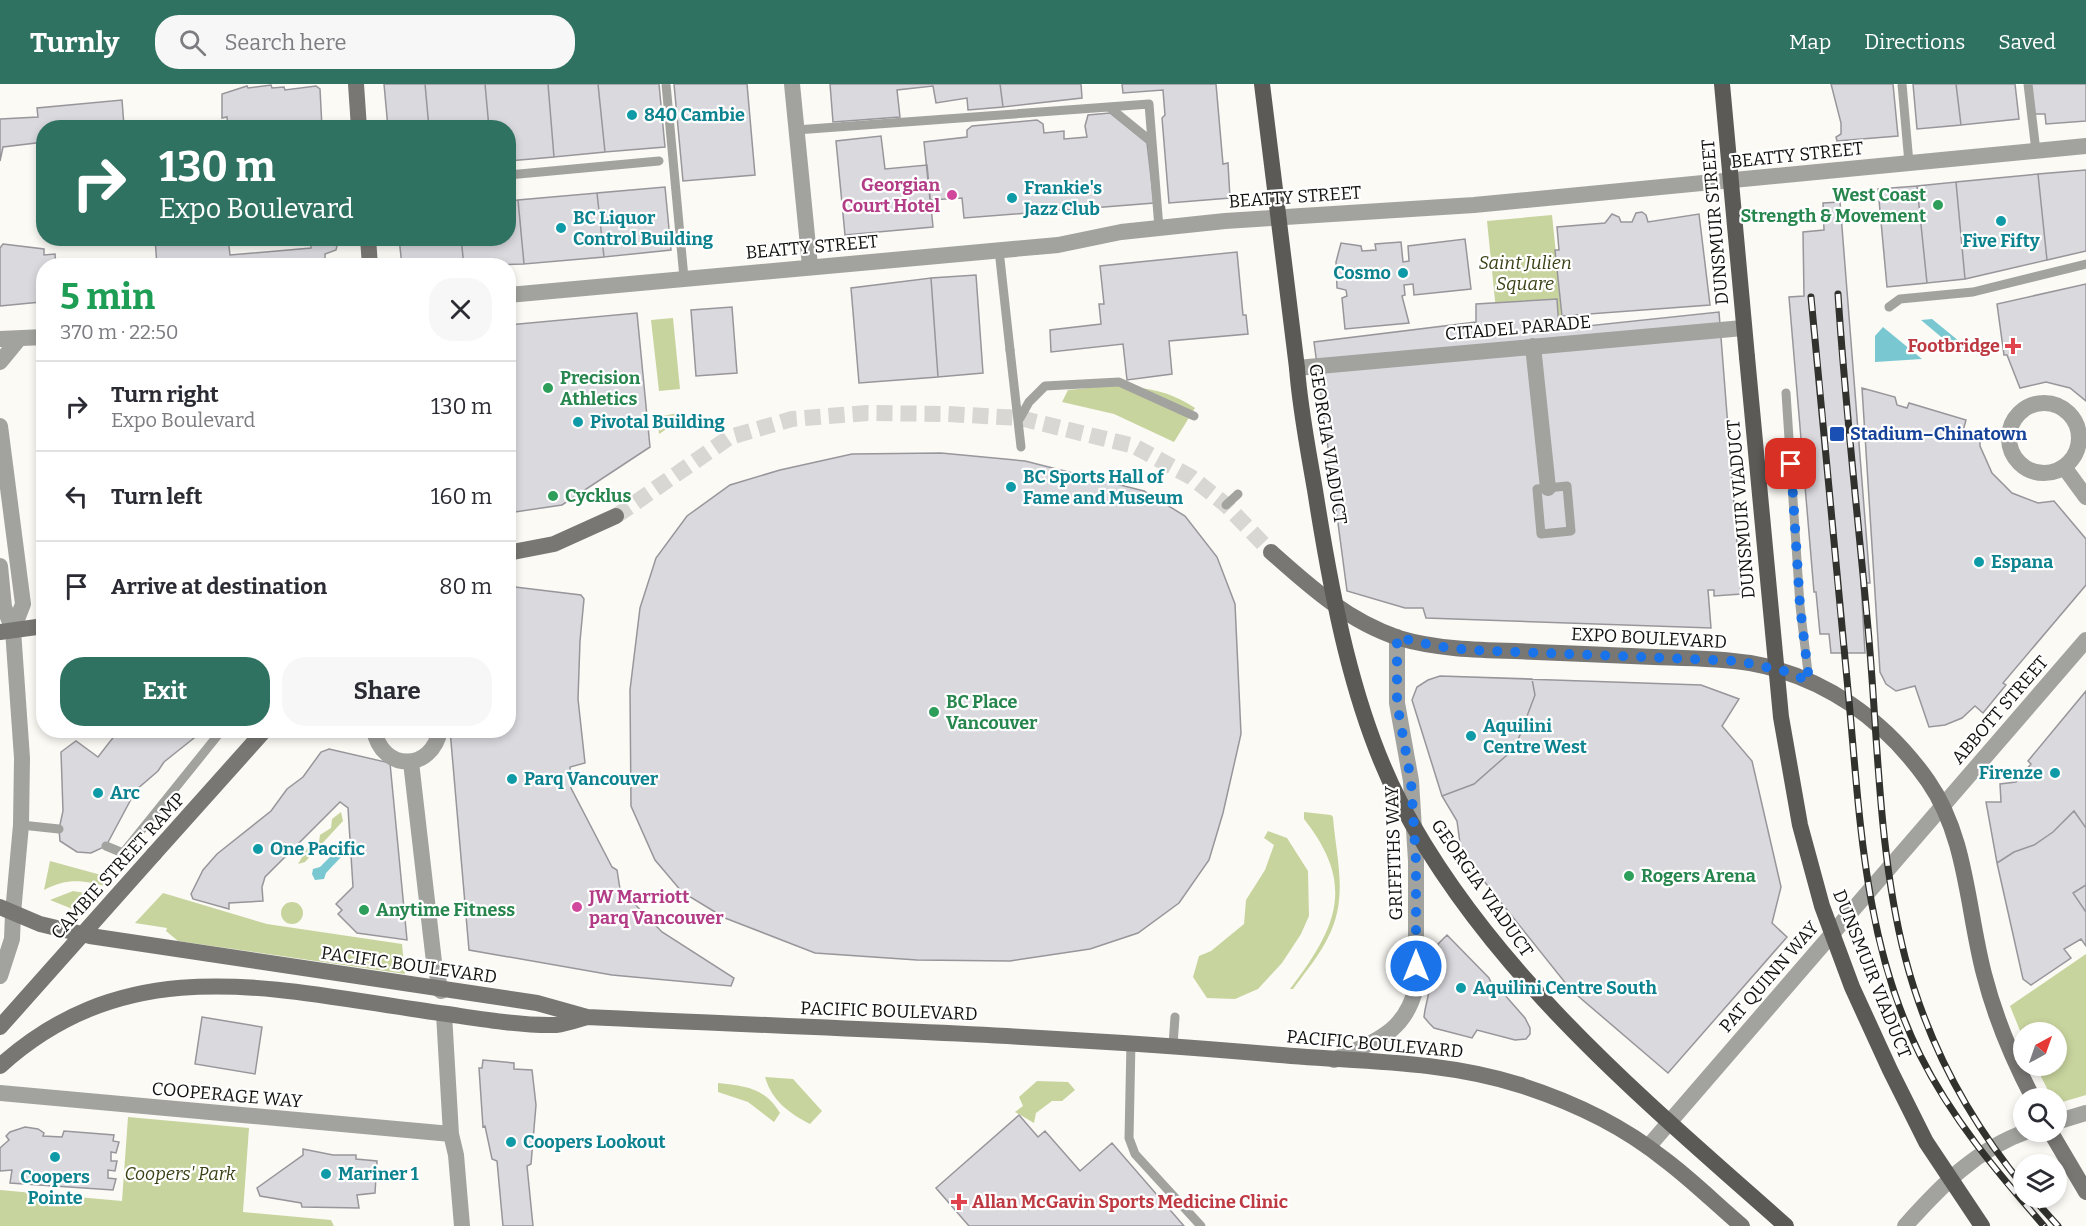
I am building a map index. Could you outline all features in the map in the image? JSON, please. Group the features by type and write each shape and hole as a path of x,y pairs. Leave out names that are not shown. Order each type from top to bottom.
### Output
{"main road":[{"path":"356,84 358,120"},
{"name":"GEORGIA VIADUCT","path":"1262,84 1287,296 1323,544 1341,623 1372,736 1400,801 1427,847 1487,935 1537,995 1600,1058 1786,1226"},
{"name":"DUNSMUIR STREET","path":"1722,84 1746,357"},
{"name":"DUNSMUIR VIADUCT","path":"1746,357 1781,717 1800,825 1822,906 1852,987 1926,1142 1982,1226"},
{"path":"516,551 554,544 616,516"},
{"name":"EXPO BOULEVARD","path":"1271,552 1319,595 1372,626 1397,637 1435,646 1469,650 1738,661 1784,671 1809,681 1854,705 1886,731 1911,759 1943,806 1962,860 1983,973 2000,1025 2028,1088"},
{"path":"6,631 36,627"},
{"name":"CAMBIE STREET RAMP","path":"0,1027 258,738"},
{"name":"PACIFIC BOULEVARD","path":"7,910 40,924 90,936 441,991 537,1003 587,1017 1131,1042 1334,1060 1431,1064 1469,1071 1520,1085 1578,1108 1648,1147 1742,1226"},
{"path":"0,1066 34,1039 110,1001 166,988 194,985 250,987 444,1014 557,1025 587,1017"},
{"path":"2056,1142 2086,1192"}],"street":[{"path":"792,84 810,266"},
{"name":"BEATTY STREET","path":"516,294 1058,245 1159,228 1277,217 1463,206 2086,146"},
{"name":"CITADEL PARADE","path":"1297,368 1743,328"},
{"path":"0,339 36,338"},
{"path":"0,362 19,339"},
{"path":"1533,346 1548,488"},
{"path":"2035,404 2052,404 2068,413 2074,420 2078,428 2078,446 2075,454 2064,467 2048,473 2031,471 2023,467 2012,453 2010,428 2014,420 2026,408 2035,404"},
{"path":"0,426 23,604 6,631"},
{"path":"2064,467 2086,497"},
{"path":"0,566 6,631 21,727 21,825 7,910 12,939 0,976"},
{"name":"GRIFFITHS WAY","path":"1334,1060 1386,1036 1403,1019 1412,1003 1416,987 1416,861 1411,781 1397,703 1397,637"},
{"name":"ABBOTT STREET","path":"1943,806 2086,640"},
{"path":"377,738 382,751 400,761 411,762 430,752 438,738"},
{"path":"411,762 434,962 441,991"},
{"name":"PAT QUINN WAY","path":"1648,1147 1943,806"},
{"path":"444,1014 451,1134 456,1155 462,1226"},
{"name":"COOPERAGE WAY","path":"0,1093 451,1134"},
{"path":"2067,1119 2086,1113"},
{"path":"1905,1226 1939,1188 1973,1158 2013,1138"}],"lane":[{"path":"666,84 684,278"},
{"path":"1902,84 1909,163"},
{"path":"2028,84 2036,151"},
{"path":"796,130 1149,104 1159,228"},
{"path":"1109,107 1152,142"},
{"path":"516,174 659,161"},
{"path":"999,250 1021,447"},
{"path":"1889,307 1900,299 1973,292 2086,264"},
{"path":"1020,418 1029,402 1045,386 1119,382 1194,416"},
{"path":"1786,393 1800,606 1809,681"},
{"path":"1567,486 1571,531 1541,534 1537,489 1548,488 1567,486"},
{"path":"1226,505 1238,494"},
{"path":"106,846 123,853 216,738"},
{"path":"21,825 59,829"},
{"path":"1173,1046 1175,1017"},
{"path":"1131,1042 1130,1138 1135,1154 1201,1226"}],"green space":[{"name":"Saint Julien Square","path":"1552,215 1564,331 1498,330 1487,221"},
{"path":"673,318 680,389 659,391 651,320"},
{"path":"1118,385 1167,394 1195,408 1174,442 1114,414 1062,402 1068,390"},
{"path":"678,413 683,418 659,434 657,417"},
{"path":"341,812 343,821 305,862 298,864 311,842 319,842 320,835 331,828 332,819"},
{"path":"1304,812 1333,817 1340,890 1337,913 1328,937 1308,969 1293,989 1290,989 1319,946 1329,926 1334,906 1335,886 1331,865 1321,843 1304,819"},
{"path":"1268,831 1287,838 1308,871 1309,916 1301,934 1282,963 1258,989 1235,999 1207,998 1193,977 1199,956 1211,951 1244,924 1246,900 1265,870 1274,845 1264,838"},
{"path":"50,861 112,878 105,886 74,881 60,883 44,890"},
{"path":"73,891 97,895 80,912 50,900"},
{"path":"163,893 267,924 402,944 405,974 178,941 166,931 167,928 135,923"},
{"path":"292,902 300,905 303,913 300,921 292,924 284,921 281,913 284,905"},
{"path":"2086,954 2086,1095 2067,1101 2067,1088 2047,1088 2041,1076 2067,1076 2067,1022 2016,1022 2010,1006"},
{"path":"765,1077 793,1079 822,1111 810,1124 802,1120 777,1100"},
{"path":"1037,1081 1068,1082 1075,1090 1062,1101 1052,1101 1036,1113 1034,1123 1015,1112 1023,1106 1019,1097"},
{"path":"718,1083 737,1085 761,1093 780,1113 774,1122 748,1102 718,1092"},
{"name":"Coopers' Park","path":"128,1117 249,1128 243,1212 331,1220 334,1226 0,1226 0,1190 122,1201"}],"water":[{"path":"1932,319 1965,346 1959,352 1921,320"},
{"path":"1883,327 1922,359 1875,362 1875,336"},
{"path":"336,851 342,856 326,873 324,879 315,880 312,874 313,869 320,867"}],"building":[{"path":"384,84 425,84 428,120 387,120"},
{"path":"425,84 485,84 488,120 428,120"},
{"path":"485,84 548,84 554,157 516,160 516,120 488,120"},
{"path":"548,84 598,84 605,152 554,157"},
{"name":"840 Cambie","path":"598,84 659,84 665,147 605,152"},
{"path":"674,84 747,84 755,175 683,181"},
{"path":"830,84 1000,84 1003,107 968,110 967,98 936,103 933,86 897,90 900,117 833,122"},
{"path":"1000,84 1081,84 1082,98 1003,107"},
{"path":"1122,84 1216,84 1223,164 1228,163 1230,198 1169,203 1162,118 1165,115 1163,90 1123,93"},
{"path":"1831,84 1893,84 1898,136 1837,141 1836,137 1841,134 1841,123"},
{"path":"1913,84 1956,84 1961,125 1917,129"},
{"path":"1956,84 2015,84 2019,119 1961,125"},
{"path":"2031,84 2086,84 2086,121 2046,124 2045,114 2034,114"},
{"path":"271,85 272,88 284,87 285,90 316,86 320,89 322,120 227,120 227,117 222,118 222,94 247,86 248,88"},
{"path":"122,100 124,120 36,120 36,143 3,147 0,161 0,119 38,117 37,108"},
{"path":"1110,113 1147,143 1154,203 964,218 962,198 930,200 924,142 967,137 967,130 972,126 1037,120 1043,124 1044,133 1064,131 1064,139 1087,137 1085,126 1088,115"},
{"path":"881,136 885,169 927,165 933,227 845,235 836,141"},
{"path":"2086,170 2086,251 2047,260 2038,174"},
{"name":"Five Fifty","path":"2038,174 2047,260 1965,279 1956,182"},
{"path":"1956,182 1965,279 1927,283 1917,186"},
{"path":"1917,186 1927,283 1887,287 1878,189"},
{"path":"665,187 671,250 604,257 597,193"},
{"name":"BC Liquor Control Building","path":"597,193 604,257 524,264 518,200"},
{"path":"516,200 518,200 524,264 516,264 516,258 463,258 462,246 516,246"},
{"path":"1840,202 1870,583 1861,583 1865,653 1831,653 1829,634 1820,634 1816,592 1814,592 1789,297 1804,296 1803,232 1824,230 1823,203"},
{"path":"1642,212 1646,215 1648,222 1699,214 1710,305 1562,316 1555,250 1559,250 1557,227 1605,223 1612,214 1619,217 1621,222 1632,222 1636,213"},
{"name":"Cosmo","path":"1465,239 1471,289 1414,295 1413,284 1404,285 1405,295 1402,296 1409,323 1345,329 1342,298 1347,296 1346,290 1337,288 1336,262 1341,243 1361,246 1362,251 1376,250 1375,244 1401,242 1403,262 1409,261 1408,246"},
{"path":"3,244 44,249 44,255 55,254 55,258 36,258 36,302 0,306 0,248"},
{"path":"156,246 229,246 230,255 311,248 311,246 337,246 336,250 325,254 325,258 156,258"},
{"path":"400,246 462,246 463,258 401,258"},
{"path":"1237,252 1243,315 1246,315 1248,334 1169,341 1172,374 1127,380 1123,344 1051,352 1050,330 1101,324 1099,304 1104,304 1100,266"},
{"path":"976,275 983,373 938,377 931,278"},
{"path":"931,278 938,377 859,383 851,288"},
{"path":"2086,284 2086,401 2070,388 2046,382 2020,388 2007,355 2004,355 1997,304"},
{"path":"1557,299 1559,329 1719,312 1741,594 1714,596 1714,590 1708,590 1711,628 1426,618 1423,608 1405,608 1347,591 1314,342 1476,322 1476,304"},
{"path":"732,307 737,373 696,376 691,310"},
{"name":"Pivotal Building","path":"637,313 650,447 562,505 516,512 516,324"},
{"name":"Espana","path":"1862,388 1895,397 1897,405 1907,408 1909,403 1966,420 1963,431 1980,432 1980,446 1992,473 2012,493 2038,503 2054,501 2086,539 2086,585 2003,683 2006,685 1983,713 1975,706 1962,718 1945,725 1929,727 1915,686 1896,691 1886,684 1880,672"},
{"name":"BC Place Vancouver","path":"941,453 1025,461 1144,491 1185,516 1217,557 1235,604 1241,734 1223,813 1209,860 1179,903 1138,933 1090,949 1010,961 917,960 815,953 725,918 682,892 655,860 631,806 630,690 640,608 656,558 687,516 730,485 780,470 852,454"},
{"name":"Parq Vancouver","path":"516,587 581,595 584,599 578,699 585,763 570,767 571,788 612,867 617,870 620,889 662,932 734,978 731,986 612,975 469,950 451,738 516,738"},
{"name":"Rogers Arena","path":"1440,676 1701,685 1739,699 1722,726 1752,761 1781,887 1772,923 1787,937 1668,1073 1571,990 1468,861 1460,843 1457,821 1442,796 1412,700 1417,687"},
{"name":"Aquilini Centre West","path":"1440,676 1532,679 1535,695 1515,748 1474,784 1442,796 1412,700 1417,687"},
{"name":"Firenze","path":"2086,691 2086,828 2074,811 2053,832 2034,845 2014,852 1997,863 1986,802 2001,802 2000,784 2016,782 2031,764 2028,761"},
{"name":"Arc","path":"113,738 194,738 164,762 158,771 136,790 106,846 91,853 77,852 60,841 59,829 63,811 61,752 76,741 98,757"},
{"name":"One Pacific","path":"329,749 390,763 407,940 357,933 338,914 342,910 336,904 353,887 348,808 340,802 265,877 262,887 263,901 229,903 229,909 193,899 191,894 203,870 217,854 271,811 287,789 303,777 321,752"},
{"path":"2074,811 2086,828 2086,885 2073,893 2086,912 2086,946 2081,939 2064,949 2071,958 2031,985 2023,979 1997,863 2014,852 2034,845 2053,832"},
{"path":"2086,885 2086,912 2073,893"},
{"name":"Aquilini Centre South","path":"1447,935 1489,978 1494,989 1497,986 1525,1018 1530,1028 1530,1034 1526,1039 1515,1040 1477,1030 1472,1038 1434,1028 1424,1017 1430,987 1439,984 1438,944"},
{"path":"202,1017 262,1027 255,1074 195,1064"},
{"name":"Coopers Lookout","path":"483,1060 514,1063 514,1069 532,1070 536,1105 531,1164 527,1166 533,1226 503,1226 497,1161 492,1159 485,1126 483,1127 479,1068 482,1068"},
{"path":"1019,1115 1038,1137 1045,1131 1080,1171 1112,1143 1184,1226 969,1226 936,1188"},
{"name":"Coopers Pointe","path":"25,1127 38,1129 44,1133 43,1136 62,1137 64,1131 114,1135 113,1141 119,1142 116,1153 111,1152 111,1161 117,1161 115,1171 108,1170 108,1178 116,1179 113,1190 10,1183 12,1170 0,1171 0,1148 9,1140 6,1136 10,1132"},
{"name":"Mariner 1","path":"303,1149 333,1155 356,1155 356,1159 377,1161 375,1193 357,1195 359,1208 302,1207 301,1203 260,1196 257,1188 303,1155"}],"tunnel":[{"path":"616,516 730,437 792,419 867,413 948,414 1020,418 1134,446 1191,477 1226,505 1271,552"}],"railway":[{"path":"1838,294 1868,628 1880,794 1896,917 1914,988 1938,1049 1968,1107 2013,1173"},
{"path":"1811,297 1861,830 1875,922 1886,967 1901,1011 1920,1055 1946,1101 1993,1165 2044,1226"},
{"path":"2042,1208 2058,1226"}],"place":[{"name":"840 Cambie","path":"632,115"},
{"name":"Georgian Court Hotel","path":"952,195"},
{"name":"Frankie's Jazz Club","path":"1012,198"},
{"name":"West Coast Strength & Movement","path":"1938,205"},
{"name":"Five Fifty","path":"2001,221"},
{"name":"BC Liquor Control Building","path":"561,228"},
{"name":"Cosmo","path":"1403,273"},
{"name":"Footbridge","path":"2013,346"},
{"name":"Precision Athletics","path":"548,388"},
{"name":"Pivotal Building","path":"578,422"},
{"name":"Stadium–Chinatown","path":"1837,434"},
{"name":"BC Sports Hall of Fame and Museum","path":"1011,487"},
{"name":"Cycklus","path":"553,496"},
{"name":"Espana","path":"1979,562"},
{"name":"BC Place Vancouver","path":"934,712"},
{"name":"Aquilini Centre West","path":"1471,736"},
{"name":"Firenze","path":"2055,773"},
{"name":"Parq Vancouver","path":"512,779"},
{"name":"Arc","path":"98,793"},
{"name":"One Pacific","path":"258,849"},
{"name":"Rogers Arena","path":"1629,876"},
{"name":"JW Marriott parq Vancouver","path":"577,907"},
{"name":"Anytime Fitness","path":"364,910"},
{"name":"Aquilini Centre South","path":"1461,988"},
{"name":"Coopers Lookout","path":"511,1142"},
{"name":"Coopers Pointe","path":"55,1157"},
{"name":"Mariner 1","path":"326,1174"},
{"name":"Allan McGavin Sports Medicine Clinic","path":"959,1202"}],"route":[{"path":"1416,966 1416,861 1411,781 1397,703 1397,637 1435,646 1469,650 1738,661 1784,671 1809,681 1800,606 1791,464"}]}
